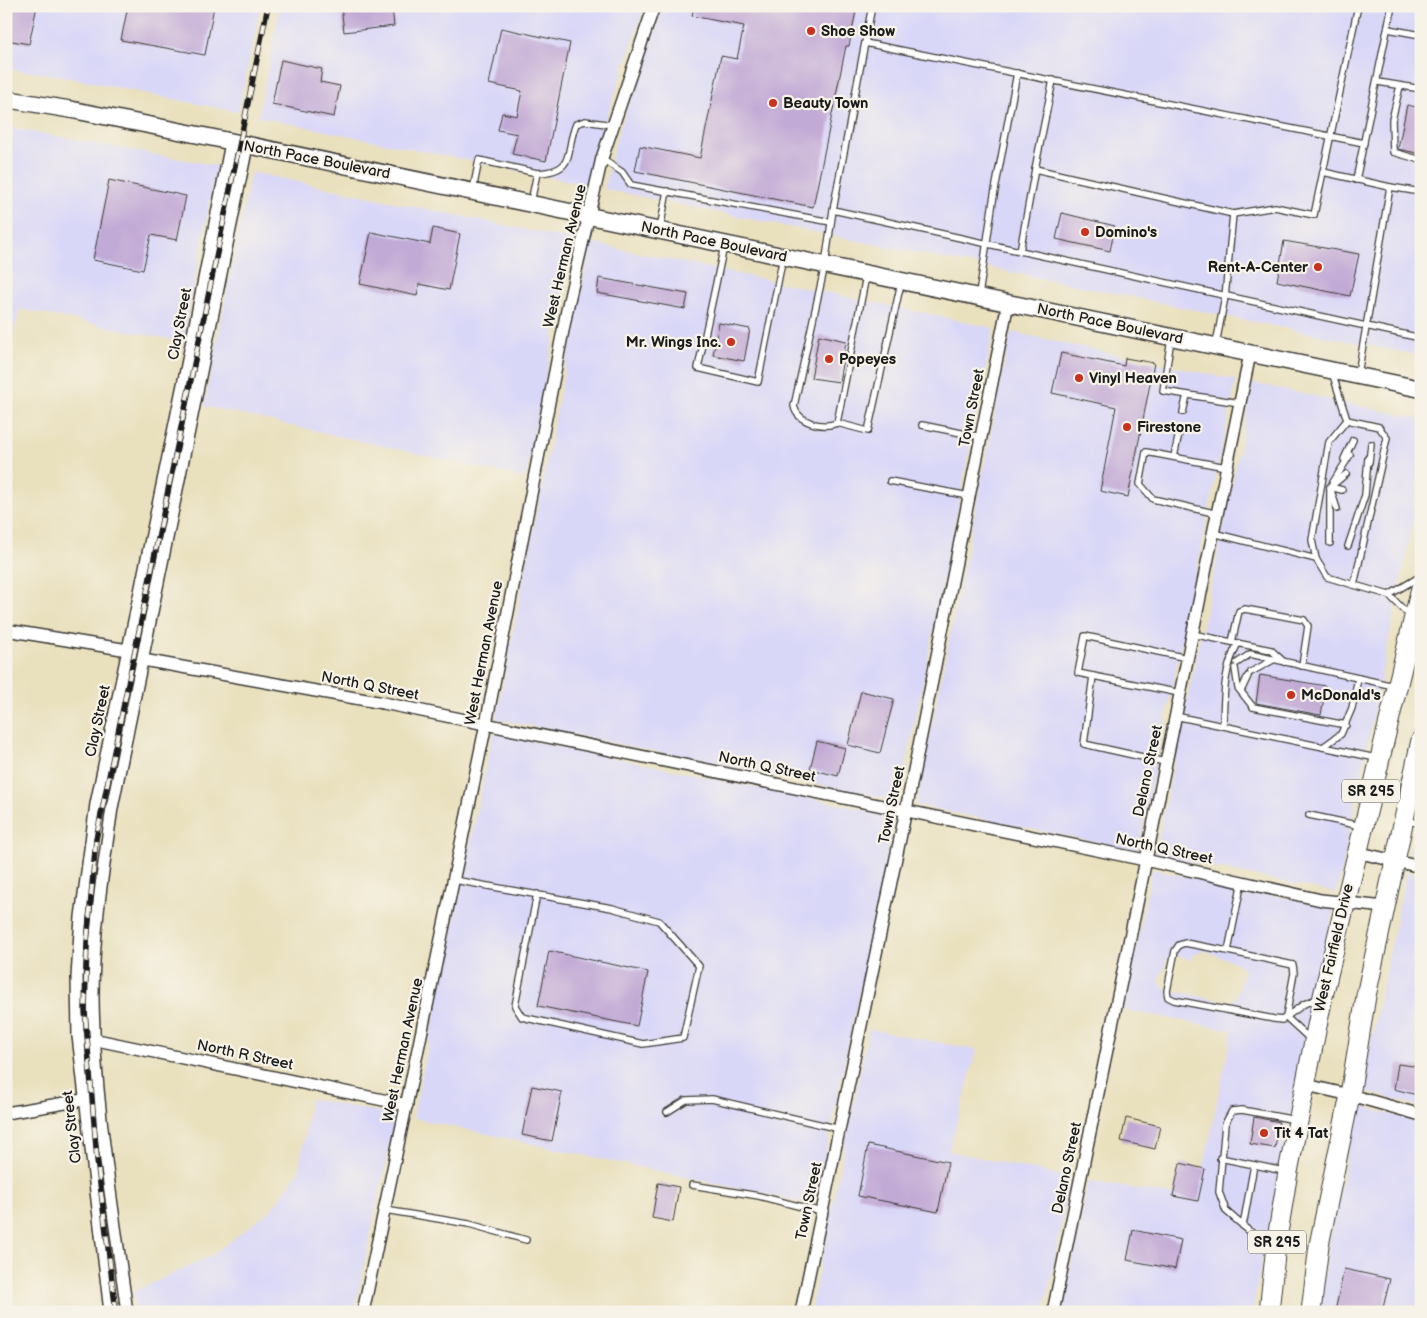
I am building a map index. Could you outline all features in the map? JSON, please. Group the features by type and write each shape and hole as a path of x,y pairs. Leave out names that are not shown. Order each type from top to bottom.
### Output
{"main road":[{"name":"North Pace Boulevard","path":"6,99 73,110 1421,389"},
{"name":"West Fairfield Drive","path":"1270,1312 1276,1246 1288,1172 1322,996 1396,687 1417,620 1421,588"},
{"name":"SR 295","path":"1310,1312 1320,1245 1350,1095 1384,906 1394,861 1412,822 1412,792 1420,752"}],"street":[{"name":"West Herman Avenue","path":"363,1312 486,724 566,315 602,158 654,6"},
{"name":"Clay Street","path":"110,1312 83,1100 78,1036 77,977 80,917 89,844 231,143"},
{"name":"Clay Street","path":"127,1312 102,1122 94,1039 94,956 112,808 247,146"},
{"name":"Town Street","path":"801,1312 906,810 1008,303"},
{"name":"Delano Street","path":"1053,1312 1250,354"},
{"path":"6,630 128,650"},
{"name":"North Q Street","path":"143,660 280,684 486,724 1145,860 1321,900 1384,906"},
{"path":"1356,852 1421,867"},
{"name":"North R Street","path":"78,1036 407,1105"},
{"path":"1306,1085 1421,1115"},
{"path":"6,1113 83,1100"}],"lane":[{"path":"872,6 833,210 825,265 794,406 796,413 802,420 828,425 837,423 868,431 902,281"},
{"path":"1035,169 1233,214 1275,207 1314,215 1358,6"},
{"path":"1356,180 1378,82 1392,6"},
{"path":"1388,29 1421,35"},
{"path":"864,43 1364,143"},
{"path":"978,297 988,243 993,201 1017,73"},
{"path":"1020,251 1053,80"},
{"path":"1378,82 1421,90"},
{"path":"1400,86 1392,120 1393,152 1421,160"},
{"path":"472,192 479,160 537,173 556,172 566,163 576,124 585,121 613,125"},
{"path":"602,158 622,172 631,184 831,222"},
{"path":"1322,172 1421,192"},
{"path":"530,204 537,173"},
{"path":"1357,376 1390,187"},
{"path":"660,231 667,191"},
{"path":"833,210 1225,297 1421,338"},
{"path":"1215,346 1225,297 1233,214"},
{"path":"724,244 698,368 758,382 783,256"},
{"path":"837,423 866,274"},
{"path":"1172,337 1163,391 1240,404"},
{"path":"1332,371 1347,420"},
{"path":"1183,412 1187,395"},
{"path":"1347,420 1330,442 1320,484 1312,540 1316,559 1327,578 1389,595 1417,620"},
{"path":"1347,420 1379,426 1387,438 1354,586"},
{"path":"922,425 981,437"},
{"path":"1174,456 1179,433"},
{"path":"1330,543 1330,487 1353,440"},
{"path":"1348,546 1363,495 1371,444"},
{"path":"1218,514 1152,499 1140,484 1146,452 1226,467"},
{"path":"1334,528 1330,487 1350,455"},
{"path":"1351,531 1363,495 1368,458"},
{"path":"1330,487 1346,474"},
{"path":"1356,512 1363,495 1363,478"},
{"path":"890,481 969,496"},
{"path":"1320,484 1342,490"},
{"path":"1330,487 1337,509"},
{"path":"1363,495 1374,497"},
{"path":"1213,533 1316,559"},
{"path":"1389,595 1421,576"},
{"path":"1223,726 1224,685 1228,662 1235,642 1239,611 1245,609 1304,620 1308,626 1302,666"},
{"path":"1192,634 1271,650 1284,662"},
{"path":"1180,693 1078,673 1085,636 1187,658"},
{"path":"1346,725 1253,707 1241,691 1236,666 1250,654 1396,687"},
{"path":"1241,691 1250,674 1273,660"},
{"path":"1093,676 1084,744 1166,762"},
{"path":"1323,747 1341,734 1346,725 1352,708 1358,678"},
{"path":"1175,716 1379,758"},
{"path":"1309,815 1362,826"},
{"path":"454,880 537,894 612,908 659,921 699,966 683,1038 643,1044 522,1017 515,1006 537,894"},
{"path":"1228,951 1242,881"},
{"path":"1286,1017 1294,973 1293,965 1185,943 1178,945 1175,951 1167,991 1168,998 1282,1020 1304,1004 1322,996"},
{"path":"1421,949 1421,961"},
{"path":"1286,1017 1314,1043"},
{"path":"667,1112 686,1100 712,1099 840,1128"},
{"path":"1276,1246 1243,1226 1226,1211 1218,1192 1225,1124 1232,1111 1242,1110 1299,1121"},
{"path":"1220,1158 1288,1172"},
{"path":"1243,1226 1254,1165"},
{"path":"692,1185 759,1196 822,1212"},
{"path":"384,1210 469,1224 526,1240"}],"shaded area":[{"path":"6,6 261,6 238,112 55,75 6,69"},
{"path":"280,6 645,6 599,139 587,185 258,117"},
{"path":"663,6 1421,6 1421,356 604,189 615,143"},
{"path":"6,127 217,166 183,342 20,309 6,361"},
{"path":"251,172 574,240 525,478 204,406"},
{"path":"591,243 994,328 899,801 496,719"},
{"path":"1011,332 1236,380 1138,851 916,805"},
{"path":"1253,383 1421,419 1421,481 1337,893 1155,855"},
{"path":"493,733 896,816 811,1223 814,1205 413,1118"},
{"path":"1421,803 1421,860 1409,857"},
{"path":"1152,869 1334,908 1314,994 1252,1312 1061,1312 1088,1181 1197,1199 1232,1030 1123,1010","holes":["1204,950 1239,964 1244,972 1236,998 1227,1002 1164,989 1159,981 1167,959 1176,955 1191,960 1194,954"]},
{"path":"1406,872 1421,875 1421,1107 1361,1090"},
{"path":"869,1029 977,1050 949,1151 1071,1178 1044,1312 810,1312"},
{"path":"310,1099 396,1115 354,1312 136,1312 133,1292 211,1256 271,1210 299,1171"},
{"path":"1358,1105 1421,1123 1421,1312 1319,1312 1328,1246"}],"building":[{"path":"6,6 37,6 29,44 6,40"},
{"path":"128,6 214,6 205,55 121,40"},
{"path":"341,6 392,6 394,26 344,32"},
{"name":"Beauty Town","path":"694,6 857,6 849,46 846,46 813,207 635,171 640,146 700,158 721,56 737,59 744,26 692,16"},
{"path":"501,28 570,43 546,161 512,154 517,134 498,130 502,113 517,116 522,91 489,84"},
{"path":"281,60 322,69 320,82 340,86 334,117 272,104"},
{"path":"1407,105 1421,108 1421,154 1398,149"},
{"path":"109,180 186,196 177,240 151,235 143,270 93,260"},
{"name":"Domino's","path":"1062,213 1115,226 1110,251 1056,239"},
{"path":"433,228 460,234 449,290 419,284 417,296 360,284 371,232 430,244"},
{"name":"Rent-A-Center","path":"1284,241 1359,254 1350,296 1277,281"},
{"path":"599,278 688,294 685,309 597,293"},
{"name":"Mr. Wings Inc.","path":"719,323 750,329 744,361 713,355"},
{"name":"Popeyes","path":"819,335 846,341 839,382 811,378"},
{"path":"1061,353 1124,366 1125,358 1154,363 1128,497 1100,491 1116,407 1052,393"},
{"name":"McDonald's","path":"1260,675 1326,686 1321,715 1256,703"},
{"path":"861,691 894,699 880,753 848,745"},
{"path":"817,741 845,748 838,776 810,769"},
{"path":"549,951 648,972 637,1026 538,1006"},
{"path":"1398,1064 1421,1067 1421,1096 1394,1089"},
{"path":"532,1086 562,1092 552,1141 522,1135"},
{"name":"Tit 4 Tat","path":"1254,1117 1279,1122 1275,1148 1250,1144"},
{"path":"1126,1118 1160,1126 1155,1149 1121,1141"},
{"path":"868,1145 948,1162 938,1212 858,1196"},
{"path":"1180,1163 1205,1169 1198,1201 1173,1196"},
{"path":"658,1183 679,1187 673,1222 652,1218"},
{"path":"1133,1230 1181,1240 1175,1269 1127,1260"},
{"path":"1344,1269 1390,1279 1382,1312 1335,1312"}],"railway":[{"path":"116,1312 97,1160 85,1011 87,943 96,839 268,6"}],"place":[{"name":"Shoe Show","path":"811,31"},
{"name":"Beauty Town","path":"773,103"},
{"name":"Domino's","path":"1085,232"},
{"name":"Rent-A-Center","path":"1318,267"},
{"name":"Mr. Wings Inc.","path":"731,342"},
{"name":"Popeyes","path":"829,359"},
{"name":"Vinyl Heaven","path":"1079,378"},
{"name":"Firestone","path":"1127,427"},
{"name":"McDonald's","path":"1291,695"},
{"name":"Tit 4 Tat","path":"1264,1133"}]}
